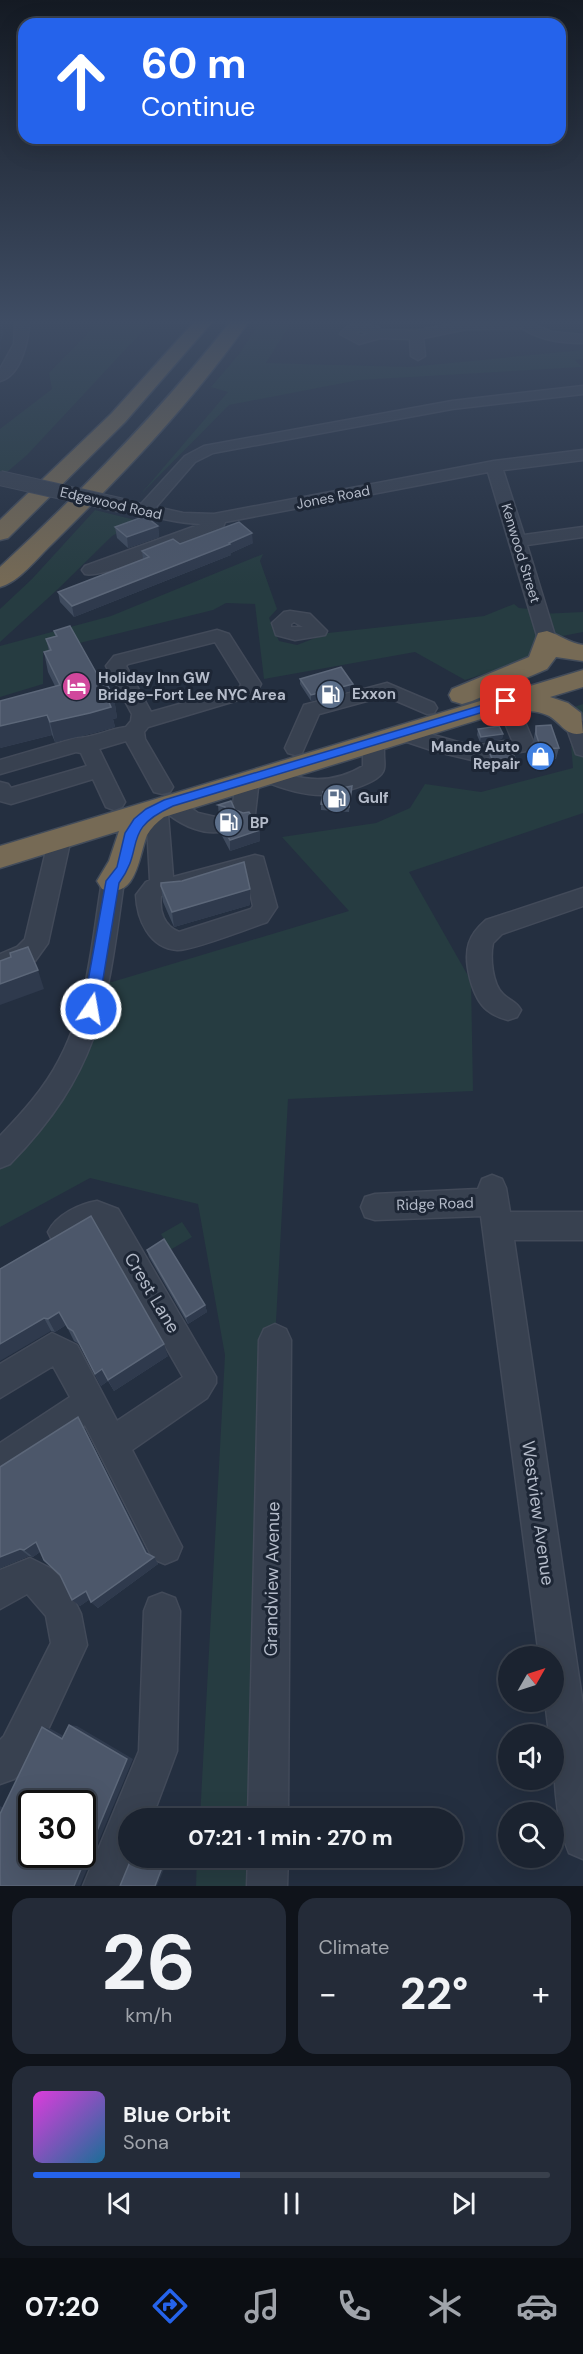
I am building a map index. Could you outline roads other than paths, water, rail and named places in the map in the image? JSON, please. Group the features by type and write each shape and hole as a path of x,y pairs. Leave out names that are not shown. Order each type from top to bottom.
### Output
{"highway":[{"path":"0,533 126,409"},
{"path":"0,552 71,484 142,409"},
{"path":"0,580 143,437 168,409"},
{"path":"0,506 96,412"},
{"path":"433,706 533,666 544,656 548,639 566,651 583,653"},
{"path":"0,857 60,838 295,748 583,662"},
{"path":"0,835 114,802 163,799 257,777 583,678"},
{"path":"506,701 533,702 554,707 566,713 581,727"},
{"path":"113,881 123,868 134,827 163,799"},
{"path":"60,838 101,846 108,855 113,881"}],"street":[{"path":"144,510 190,459 209,449 430,409"},
{"name":"Jones Road","path":"91,570 204,530 224,518 494,466 583,455"},
{"name":"Kenwood Street","path":"494,466 548,639"},
{"name":"Edgewood Road","path":"0,478 183,518 224,518"},
{"path":"518,541 583,532"},
{"path":"86,747 95,741 124,734 138,728 248,691 252,684 222,638 217,636 121,660 116,666 142,714 138,728 163,799 162,886"},
{"path":"402,733 472,753 519,746 523,741 506,701"},
{"path":"0,767 76,745 86,747 114,802"},
{"path":"0,789 3,794 11,796 99,770"},
{"path":"244,814 257,777"},
{"path":"163,799 181,814 199,823 216,825"},
{"path":"0,964 26,954 36,943 60,838"},
{"path":"255,863 265,909 255,917 176,941 159,930 149,915 149,892 162,886 183,885 255,863"},
{"path":"0,1155 49,1100 81,1040 97,977 113,881"},
{"path":"508,1010 494,1001 489,994 478,953 485,934 494,927 583,897"},
{"name":"Ridge Road","path":"375,1207 494,1205 583,1226"},
{"name":"Westview Avenue","path":"494,1205 583,1839"},
{"name":"Crest Lane","path":"35,1249 95,1214 105,1215 198,1371 200,1383 196,1387 111,1445"},
{"name":"Grandview Avenue","path":"268,1808 275,1340"},
{"path":"0,1382 52,1349 66,1356 165,1547"},
{"path":"0,1462 90,1403"},
{"path":"0,1591 14,1581 30,1576 44,1583 61,1608 68,1631 69,1645 18,1750 0,1765"},
{"path":"136,1808 158,1751 162,1611"},
{"path":"102,1886 118,1849"},
{"path":"267,1886 268,1868"}],"place":[{"name":"Holiday Inn GW Bridge-Fort Lee NYC Area","path":"77,687"},
{"name":"Exxon","path":"331,694"},
{"name":"Mande Auto Repair","path":"541,756"},
{"name":"Gulf","path":"337,798"},
{"name":"BP","path":"229,823"}]}
